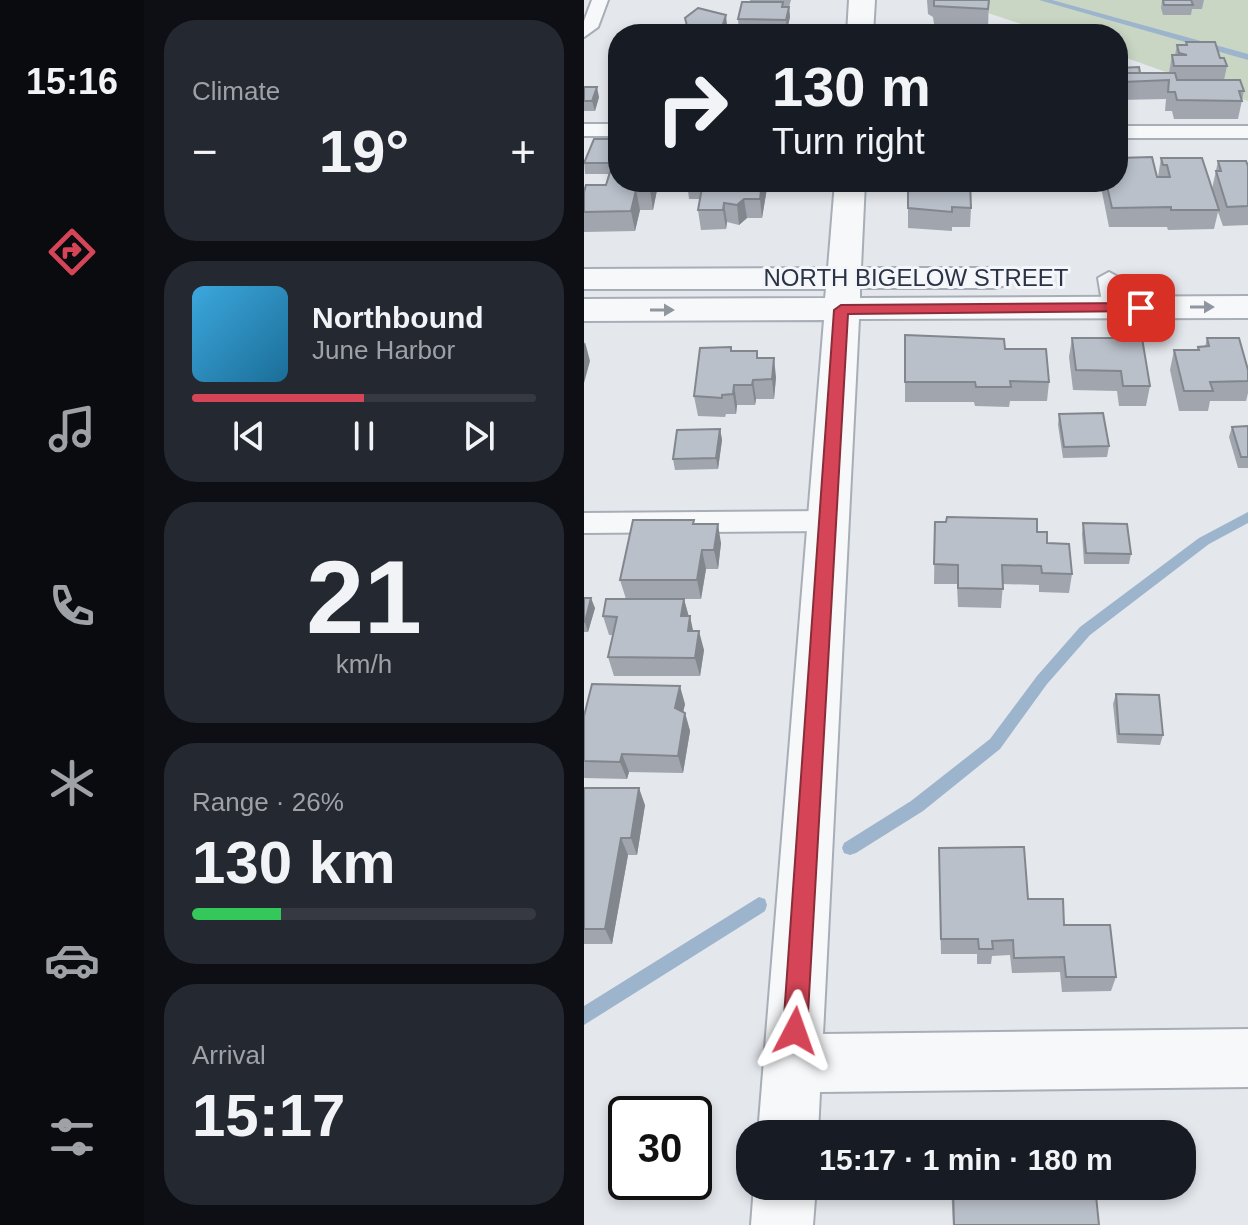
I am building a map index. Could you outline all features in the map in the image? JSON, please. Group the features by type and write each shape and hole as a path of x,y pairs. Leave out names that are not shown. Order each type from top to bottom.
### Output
{"street":[{"path":"861,24 862,0"},
{"path":"789,1120 849,192"},
{"name":"NORTH BIGELOW STREET","path":"584,310 842,294 1111,293 1248,278"},
{"name":"NORTH BIGELOW STREET","path":"584,279 842,294"},
{"name":"NORTH BIGELOW STREET","path":"1111,293 1248,307"},
{"path":"793,1063 1248,1058"},
{"path":"782,1225 784,1200"}],"lane":[{"path":"585,32 594,2"},
{"path":"584,130 608,130"},
{"path":"1128,132 1248,132"},
{"path":"584,523 830,521"}],"green space":[{"path":"949,0 1248,0 1248,101 1128,59 1128,24 1021,24"}],"building":[{"path":"934,0 989,0 988,9 934,6"},
{"path":"1163,0 1191,0 1193,5 1164,5"},
{"path":"742,2 783,2 782,7 789,7 786,20 738,19"},
{"path":"698,8 726,15 723,24 686,24 685,18"},
{"path":"1186,42 1215,42 1220,58 1224,58 1227,66 1174,66 1172,55 1187,55 1179,53 1177,45 1187,45"},
{"path":"1139,67 1140,73 1128,73 1128,68"},
{"path":"1128,73 1175,73 1177,80 1240,80 1244,91 1239,91 1242,101 1177,100 1175,92 1168,92 1169,80 1128,82"},
{"path":"584,87 597,87 592,101 584,101"},
{"path":"594,139 608,139 608,163 584,163"},
{"path":"1152,157 1157,177 1170,177 1167,165 1163,165 1161,158 1202,158 1219,210 1112,208 1108,192 1128,192 1128,158"},
{"path":"1218,161 1246,161 1248,206 1227,207 1216,171 1221,171"},
{"path":"608,178 608,192 636,192 631,211 584,212 586,185 606,185"},
{"path":"701,192 761,192 760,199 744,199 737,205 724,203 723,210 698,210"},
{"path":"908,192 970,192 971,208 952,207 952,212 908,208"},
{"path":"905,335 1004,339 1005,349 1046,349 1049,382 1010,381 1011,387 976,387 975,382 905,382"},
{"path":"1072,338 1142,338 1150,386 1123,386 1121,371 1076,370"},
{"path":"1207,338 1239,338 1248,381 1210,382 1213,391 1184,391 1174,350 1199,350 1198,347 1209,346"},
{"path":"731,347 731,351 757,351 757,358 774,358 772,379 753,380 752,385 734,385 733,394 722,395 722,398 694,396 700,348"},
{"path":"1103,413 1109,446 1064,447 1059,414"},
{"path":"1248,426 1248,457 1241,457 1232,427"},
{"path":"720,429 716,458 673,459 677,430"},
{"path":"947,517 1037,519 1037,532 1047,532 1047,543 1069,544 1072,574 1042,573 1041,566 1002,565 1003,589 958,588 958,565 934,564 935,522 946,522"},
{"path":"633,520 694,520 693,524 718,524 714,550 702,550 697,580 620,580"},
{"path":"1083,523 1127,524 1131,554 1086,553"},
{"path":"584,598 591,598 585,622 584,622"},
{"path":"606,599 684,599 681,616 690,616 688,631 699,631 695,658 608,657 617,617 603,616"},
{"path":"592,684 680,686 675,708 685,713 678,756 622,754 620,762 584,761 584,716"},
{"path":"1116,694 1159,695 1163,735 1119,734"},
{"path":"584,788 639,788 631,838 621,838 605,929 584,929"},
{"path":"1024,847 1028,899 1063,899 1064,925 1110,925 1116,977 1066,977 1064,957 1014,958 1013,940 992,941 993,949 979,949 978,939 941,939 939,848"},
{"path":"953,1200 1096,1200 1099,1225 954,1225"}],"waterway":[{"path":"1043,0 1248,57"},
{"path":"850,848 917,806 995,744 1042,680 1085,631 1204,541 1248,517"},
{"path":"584,1016 759,905"}],"route":[{"path":"795,1031 830,521 841,310 1141,308"}]}
